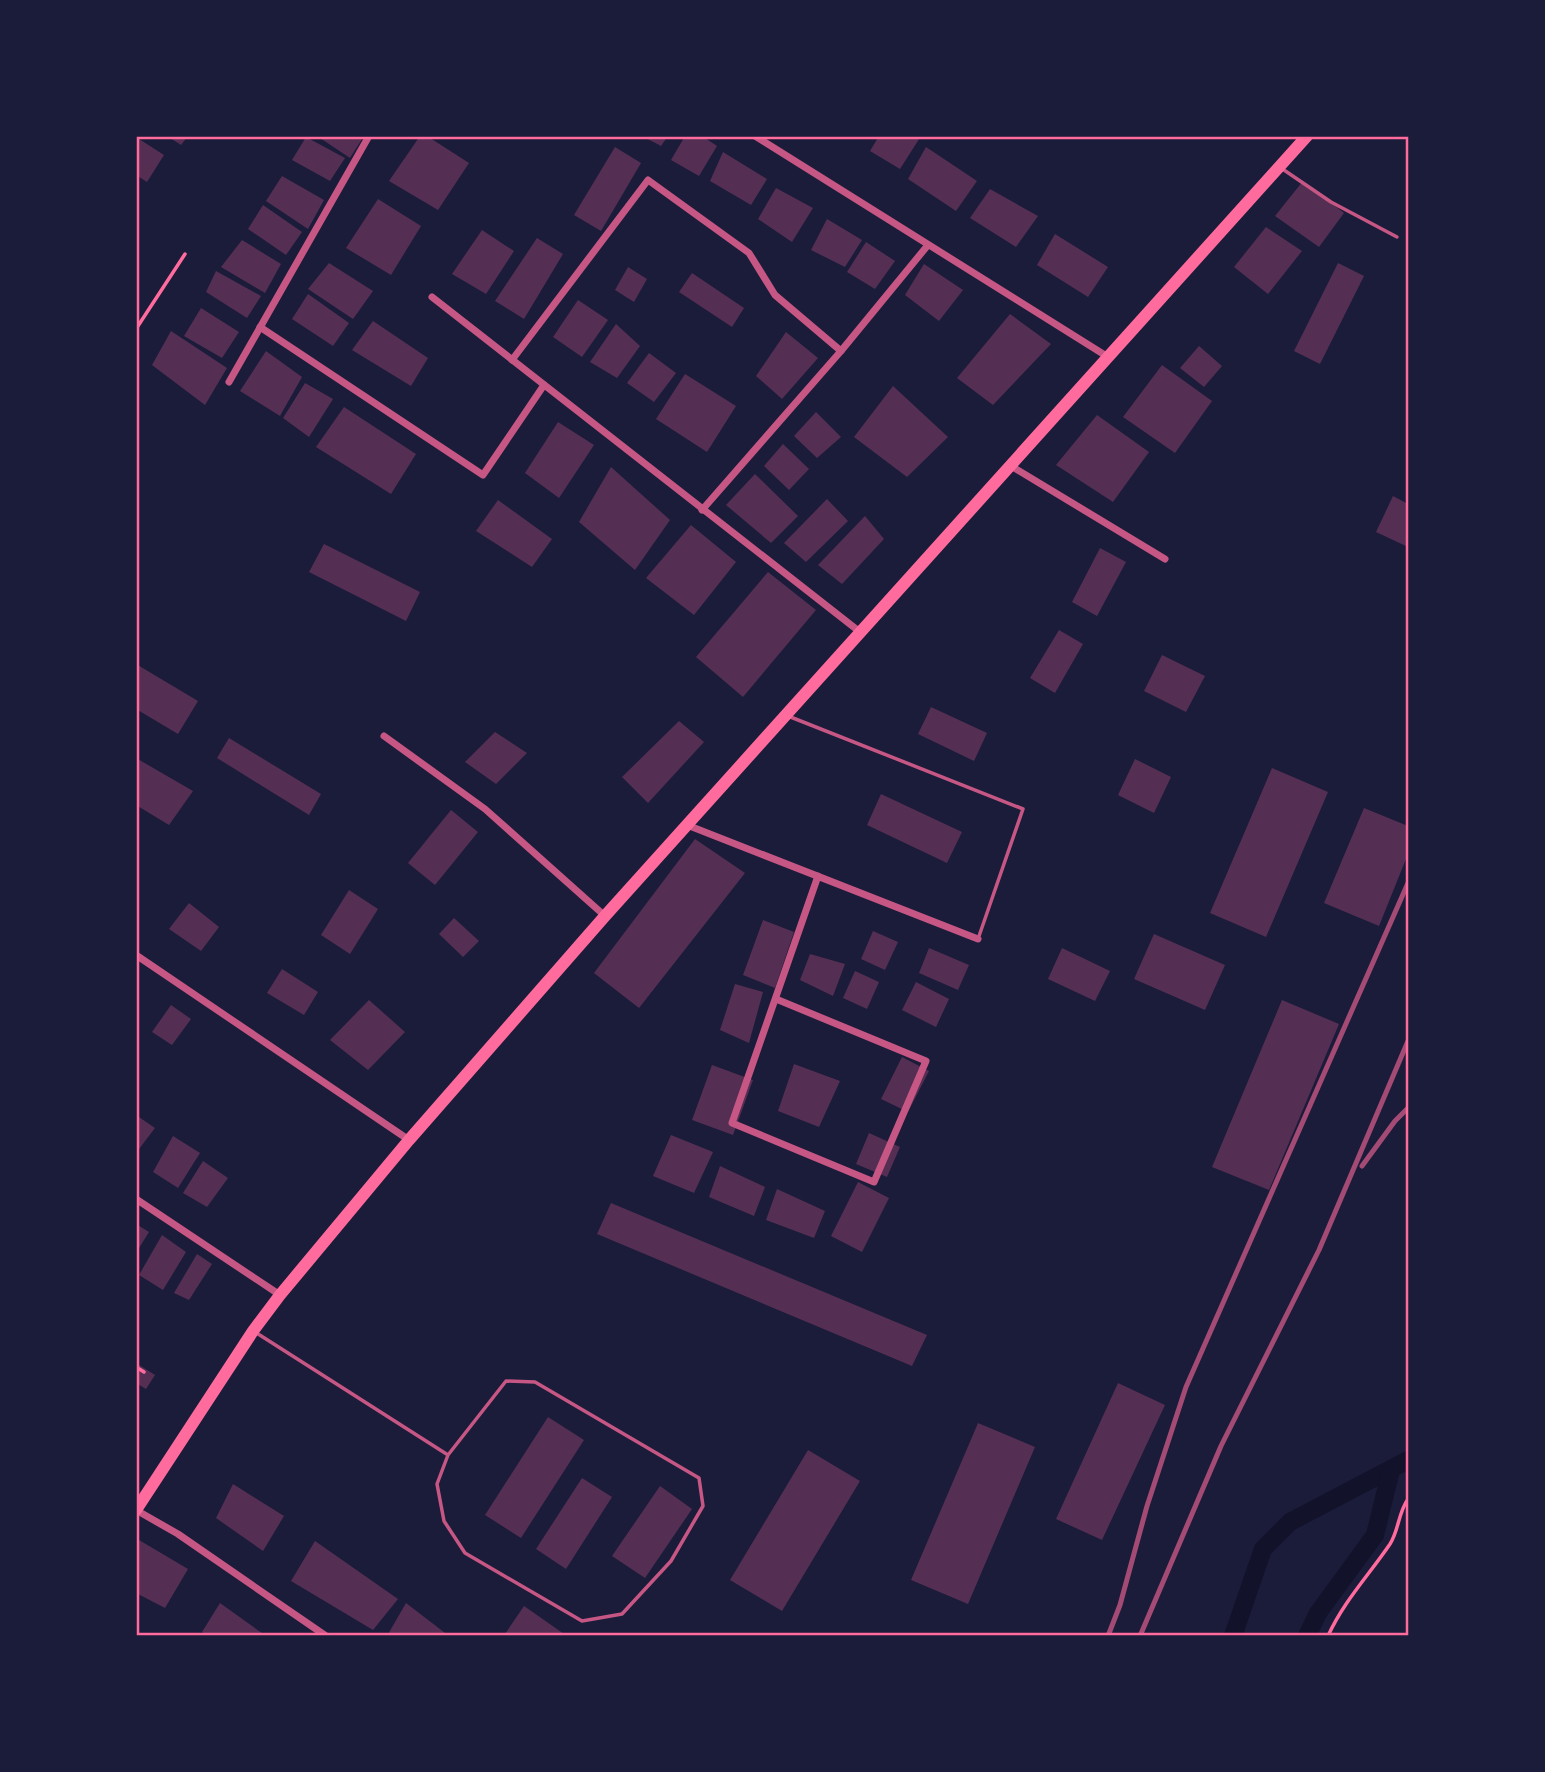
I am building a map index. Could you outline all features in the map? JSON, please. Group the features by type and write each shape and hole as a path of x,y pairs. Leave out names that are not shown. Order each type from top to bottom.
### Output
{"main road":[{"path":"136,1510 280,1294 409,1140 605,916 1307,136"}],"street":[{"path":"229,382 369,136"},
{"path":"755,136 1109,358"},
{"path":"512,360 648,180 748,253 775,295 841,351"},
{"path":"702,510 841,351 928,245"},
{"path":"432,297 860,632"},
{"path":"260,327 483,475 544,385"},
{"path":"1011,466 1165,559"},
{"path":"384,736 485,809 605,916"},
{"path":"687,825 978,939"},
{"path":"776,999 926,1062 874,1182 732,1123 818,876"},
{"path":"136,955 409,1140"},
{"path":"136,1199 280,1294"},
{"path":"136,1510 178,1534 326,1636"}],"lane":[{"path":"1280,166 1331,202 1397,237"},
{"path":"786,715 1023,809 978,939"},
{"path":"253,1331 448,1455"},
{"path":"506,1381 535,1382 699,1478 703,1506 671,1560 622,1614 582,1621 465,1553 443,1521 437,1484 448,1455 506,1381"}],"path":[{"path":"136,329 185,254"},
{"path":"136,1367 144,1373"},
{"path":"1328,1636 1339,1612 1392,1541 1402,1508 1409,1499"}],"building":[{"path":"167,136 188,136 181,145"},
{"path":"317,136 364,136 350,158"},
{"path":"420,136 427,136 469,163 438,210 389,181"},
{"path":"642,136 668,136 661,146"},
{"path":"685,136 702,136 717,146 699,176 671,160"},
{"path":"879,136 921,136 900,169 870,151"},
{"path":"136,137 164,155 147,182 136,175"},
{"path":"306,137 345,158 330,181 292,160"},
{"path":"615,147 641,163 601,231 574,215"},
{"path":"926,147 977,181 956,211 908,179"},
{"path":"723,152 767,179 751,205 710,181"},
{"path":"282,176 324,200 308,229 266,201"},
{"path":"1303,181 1344,213 1319,247 1275,216"},
{"path":"776,188 813,208 792,242 758,219"},
{"path":"990,189 1038,216 1016,247 970,218"},
{"path":"378,199 421,226 391,275 346,248"},
{"path":"263,205 302,232 286,255 248,229"},
{"path":"827,219 862,240 845,267 811,250"},
{"path":"1266,227 1302,251 1268,294 1234,267"},
{"path":"482,230 514,251 486,294 452,274"},
{"path":"1055,234 1108,267 1088,297 1037,265"},
{"path":"537,238 563,254 524,319 495,301"},
{"path":"242,240 281,264 265,293 221,267"},
{"path":"866,242 895,261 875,289 847,272"},
{"path":"329,263 373,291 353,319 308,289"},
{"path":"1338,263 1364,276 1320,364 1294,351"},
{"path":"924,264 963,290 939,321 905,295"},
{"path":"628,267 647,279 634,302 615,290"},
{"path":"216,271 261,296 247,318 206,292"},
{"path":"692,273 744,308 732,327 679,292"},
{"path":"308,294 349,323 333,346 292,319"},
{"path":"578,300 608,320 582,357 553,337"},
{"path":"201,308 239,332 222,358 184,336"},
{"path":"1010,314 1051,344 993,405 957,378"},
{"path":"373,321 428,358 411,386 352,350"},
{"path":"616,324 640,346 617,378 590,362"},
{"path":"171,331 227,368 205,405 152,365"},
{"path":"786,332 818,358 782,399 756,376"},
{"path":"1199,346 1222,366 1204,387 1180,368"},
{"path":"266,351 302,377 280,416 240,391"},
{"path":"649,353 676,373 654,402 627,383"},
{"path":"1162,365 1212,401 1175,453 1123,417"},
{"path":"685,374 736,406 707,452 656,419"},
{"path":"305,383 333,399 309,437 283,418"},
{"path":"893,386 948,437 907,477 854,437"},
{"path":"344,407 416,454 391,494 316,447"},
{"path":"816,412 841,437 817,458 794,436"},
{"path":"1097,415 1149,452 1113,502 1056,465"},
{"path":"558,422 594,445 559,498 525,473"},
{"path":"783,444 809,469 789,490 764,466"},
{"path":"611,467 670,520 635,570 579,522"},
{"path":"755,474 798,516 771,543 726,505"},
{"path":"1393,496 1408,504 1408,547 1376,532"},
{"path":"827,499 848,521 806,562 784,543"},
{"path":"498,500 552,539 532,567 476,531"},
{"path":"865,516 884,539 842,584 818,565"},
{"path":"691,525 736,562 694,615 646,578"},
{"path":"324,544 420,592 406,621 309,572"},
{"path":"1100,548 1126,562 1097,616 1072,602"},
{"path":"768,572 816,610 743,697 696,657"},
{"path":"1059,630 1083,644 1055,693 1030,678"},
{"path":"1162,655 1205,676 1186,712 1144,691"},
{"path":"136,664 198,701 178,734 136,709"},
{"path":"931,707 987,733 974,761 918,734"},
{"path":"679,721 704,742 648,803 622,777"},
{"path":"495,732 527,753 496,784 465,762"},
{"path":"229,738 321,794 309,815 217,758"},
{"path":"136,758 193,791 169,825 136,805"},
{"path":"1135,759 1171,777 1154,813 1118,795"},
{"path":"1272,768 1328,792 1266,937 1210,913"},
{"path":"881,794 962,832 947,863 867,825"},
{"path":"1364,808 1408,826 1408,854 1379,926 1324,903"},
{"path":"451,810 478,832 435,885 408,863"},
{"path":"695,839 745,873 639,1008 594,973"},
{"path":"349,890 378,909 350,954 321,935"},
{"path":"189,903 219,927 201,951 169,929"},
{"path":"454,918 479,941 463,957 439,934"},
{"path":"763,920 794,932 775,988 743,975"},
{"path":"873,931 898,942 885,970 861,959"},
{"path":"1154,934 1225,965 1205,1010 1134,979"},
{"path":"929,948 969,965 958,990 919,973"},
{"path":"1062,948 1110,971 1095,1001 1048,979"},
{"path":"810,954 845,964 833,996 800,980"},
{"path":"282,969 318,992 304,1015 267,993"},
{"path":"855,971 879,982 867,1009 843,998"},
{"path":"916,982 949,999 936,1027 902,1010"},
{"path":"735,984 763,992 749,1043 720,1030"},
{"path":"369,1000 405,1032 368,1070 330,1040"},
{"path":"1282,1000 1339,1024 1269,1190 1212,1167"},
{"path":"171,1005 191,1019 172,1045 152,1032"},
{"path":"902,1057 929,1071 908,1112 881,1099"},
{"path":"794,1064 840,1081 819,1127 778,1111"},
{"path":"712,1065 753,1080 733,1135 692,1120"},
{"path":"136,1115 155,1128 136,1153"},
{"path":"869,1133 900,1147 887,1177 856,1164"},
{"path":"671,1135 713,1152 694,1193 653,1176"},
{"path":"173,1136 200,1153 178,1188 153,1172"},
{"path":"203,1161 228,1178 207,1207 183,1193"},
{"path":"720,1166 765,1187 754,1216 709,1197"},
{"path":"858,1182 889,1198 862,1252 831,1236"},
{"path":"777,1189 825,1211 814,1238 766,1220"},
{"path":"611,1203 927,1335 912,1366 597,1234"},
{"path":"136,1224 149,1232 136,1253"},
{"path":"162,1235 186,1252 163,1290 139,1275"},
{"path":"197,1254 212,1264 189,1300 174,1293"},
{"path":"136,1363 155,1375 146,1389 136,1383"},
{"path":"1118,1383 1165,1405 1102,1540 1056,1519"},
{"path":"548,1417 584,1440 521,1538 485,1515"},
{"path":"978,1423 1035,1447 968,1604 911,1580"},
{"path":"808,1450 860,1481 782,1611 730,1580"},
{"path":"582,1478 612,1497 566,1569 536,1549"},
{"path":"233,1484 284,1516 263,1551 216,1518"},
{"path":"660,1486 692,1509 645,1578 612,1556"},
{"path":"139,1540 188,1569 165,1608 136,1593 136,1545"},
{"path":"315,1541 398,1599 373,1630 291,1581"},
{"path":"220,1603 266,1636 208,1636 202,1632"},
{"path":"406,1603 449,1636 387,1636"},
{"path":"524,1606 567,1636 505,1634"}],"waterway":[{"path":"1233,1636 1263,1549 1290,1522 1408,1460"},
{"path":"1307,1636 1318,1613 1375,1535 1391,1470"}],"railway":[{"path":"1108,1636 1120,1605 1147,1506 1186,1387 1408,883"},
{"path":"1140,1636 1221,1446 1319,1250 1408,1041"},
{"path":"1362,1166 1395,1121 1408,1108"}]}
